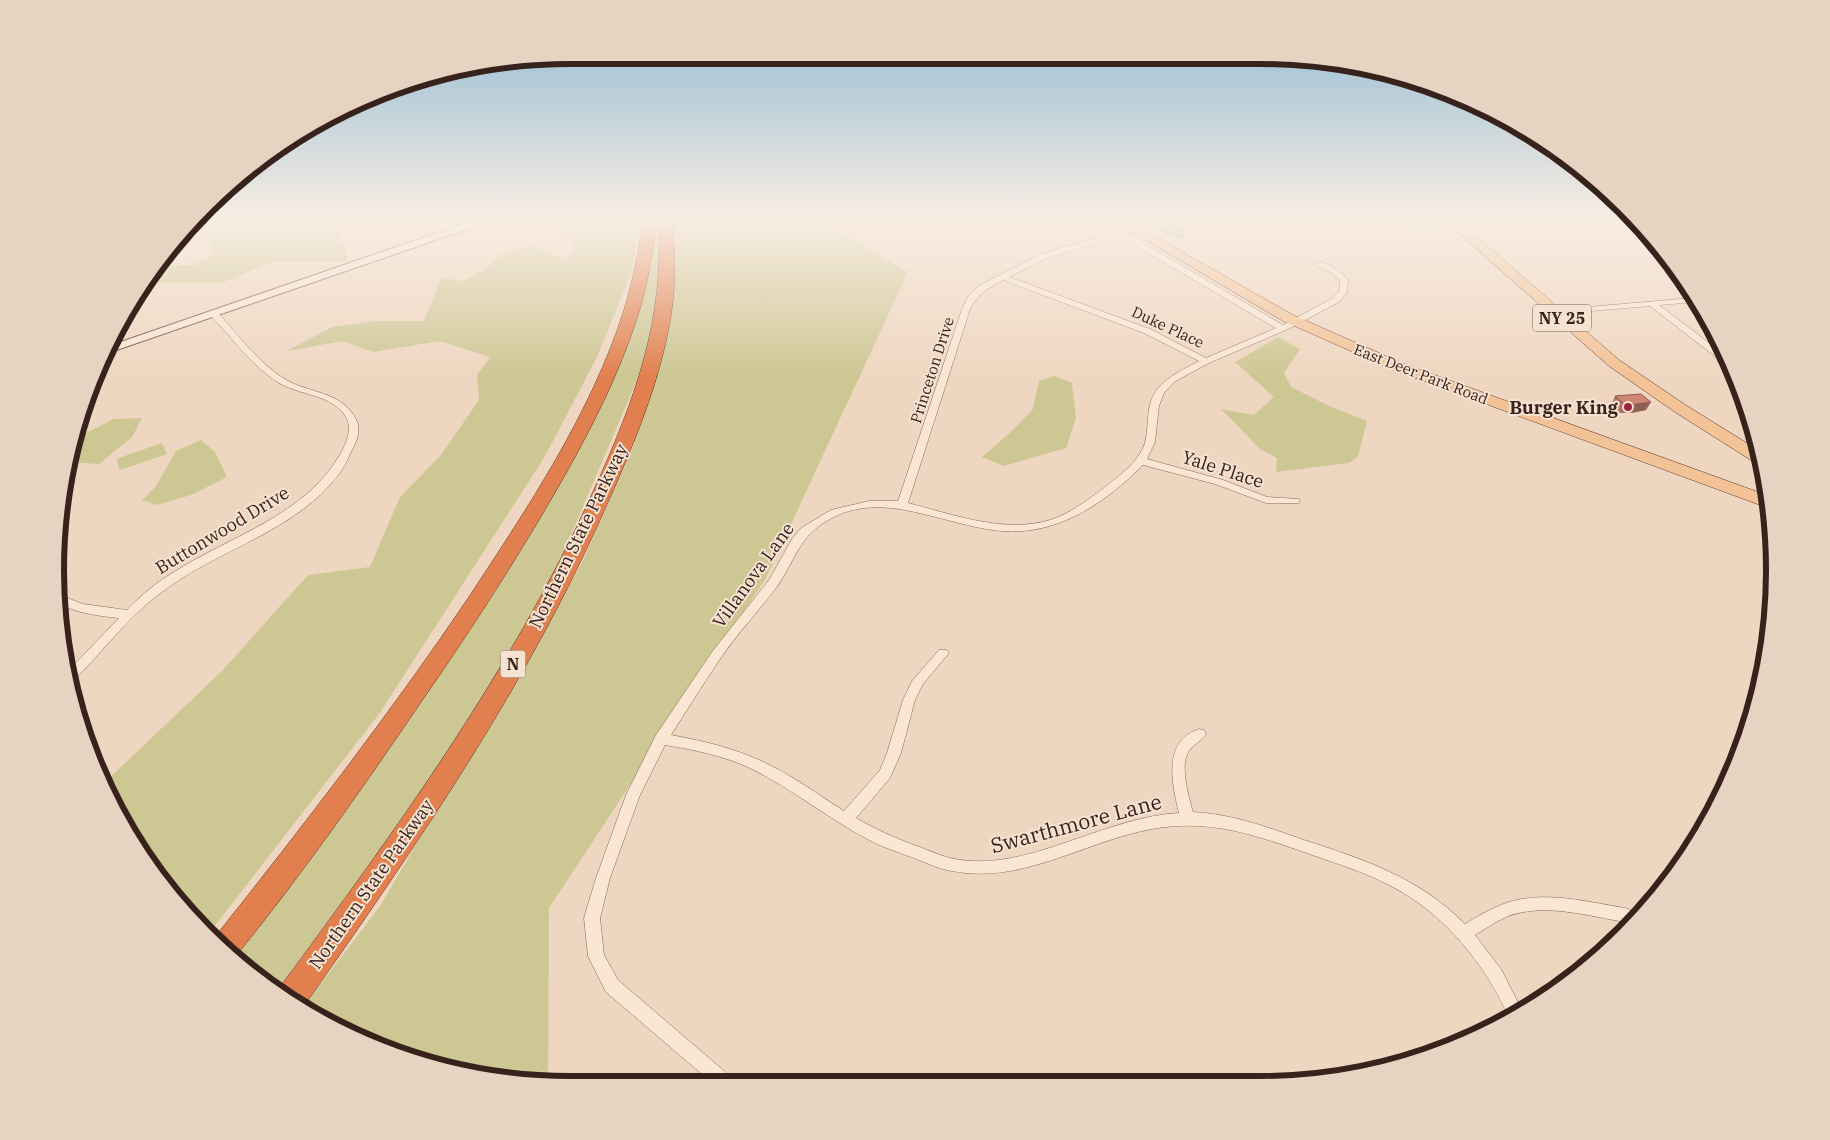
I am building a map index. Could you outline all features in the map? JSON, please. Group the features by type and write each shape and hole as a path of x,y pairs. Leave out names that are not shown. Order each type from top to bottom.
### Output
{"highway":[{"name":"Northern State Parkway","path":"229,944 377,748 462,625 538,503 582,424 614,357 641,272"},
{"name":"Northern State Parkway","path":"294,994 401,841 468,738 542,614 593,514 635,416 655,350 664,308 668,272"}],"main road":[{"name":"East Deer Park Road","path":"1205,272 1289,324 1399,367 1761,500"},
{"name":"NY 25","path":"1510,272 1628,372 1681,409 1753,453"},
{"path":"1742,493 1761,496"}],"street":[{"path":"115,348 337,272"},
{"name":"Princeton Drive","path":"902,505 966,309 972,297 983,287 1016,272"},
{"path":"1193,272 1289,324"},
{"name":"Villanova Lane","path":"717,1076 612,986 596,956 592,918 603,878 633,795 661,739 716,656 773,583 796,542 805,531 835,512 852,507 886,503 902,505 994,527 1031,527 1051,523 1086,507 1128,474 1141,461 1150,442 1154,406 1160,392 1172,380 1206,361 1289,324 1336,300 1343,292 1345,284 1340,274 1336,272"},
{"name":"Duke Place","path":"1005,278 1147,331 1206,361"},
{"path":"1555,312 1688,300"},
{"path":"1652,304 1718,354"},
{"name":"Buttonwood Drive","path":"74,673 129,614 154,592 178,574 256,533 302,503 320,488 335,472 346,456 352,441 354,428 352,419 346,411 325,397 306,392 282,381 253,356 215,315"},
{"name":"Yale Place","path":"1141,461 1219,482 1266,500 1295,501"},
{"path":"65,603 97,612 129,614"},
{"path":"846,819 885,774 894,753 909,700 918,681 942,653"},
{"path":"1187,818 1181,790 1180,755 1184,747 1199,734"},
{"name":"Swarthmore Lane","path":"661,739 727,753 757,765 798,788 873,836 951,865 986,869 1018,864 1148,824 1187,818 1214,819 1244,825 1364,867 1418,895 1465,932 1490,965 1514,1008"},
{"path":"1465,932 1514,908 1557,905 1625,915"}],"shaded area":[{"path":"161,272 247,272 222,283 153,284"},
{"path":"479,272 632,272 597,357 544,458 379,714 213,929 189,904 149,851 109,779 223,670 308,575 370,567 400,497 441,455 479,400 477,375 490,357 440,341 373,352 343,341 287,351 332,327 376,321 424,321 441,278 463,281"},
{"path":"642,272 662,272 648,354 550,584 485,694 406,815 281,985 231,946 341,802 593,412"},
{"path":"672,272 908,272 766,578 549,908 548,1075 471,1067 439,1059 376,1038 307,1002 380,906 582,563 633,447 664,348"},
{"path":"1278,337 1300,349 1284,373 1291,387 1329,406 1367,421 1358,456 1349,463 1276,472 1277,458 1260,449 1221,409 1254,415 1274,397 1235,362"},
{"path":"1054,376 1072,383 1076,418 1066,448 1004,466 982,457 1014,429 1033,409 1039,381"},
{"path":"142,418 132,437 99,464 75,462 82,435 114,419"},
{"path":"201,440 215,452 227,477 191,495 157,505 142,500 156,486 176,451"},
{"path":"162,443 167,454 120,470 116,459"}],"building":[{"path":"1641,394 1651,402 1625,405 1615,396"}],"place":[{"name":"Burger King","path":"1628,407"}]}
